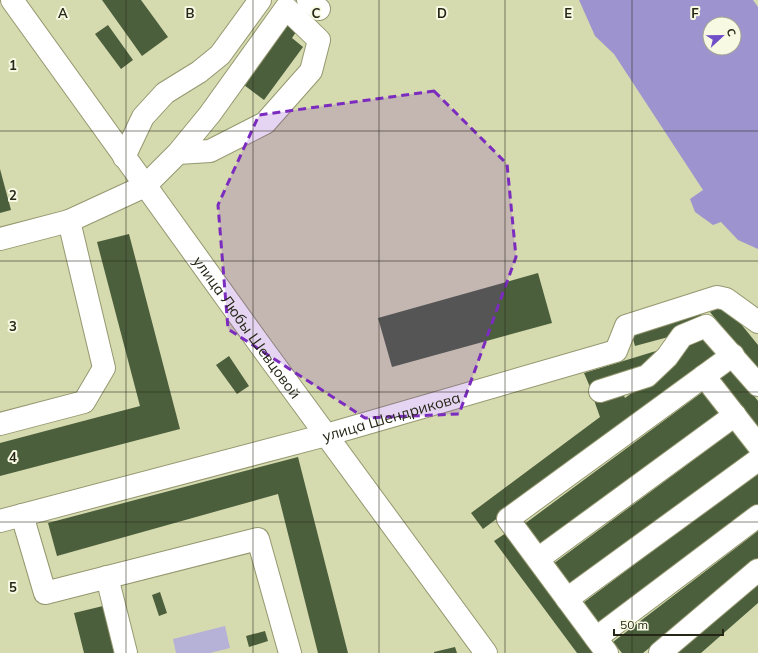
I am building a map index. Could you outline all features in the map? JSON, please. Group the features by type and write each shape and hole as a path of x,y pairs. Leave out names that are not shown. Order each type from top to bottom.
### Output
{"street":[{"name":"улица Любы Шевцовой","path":"12,0 145,186 486,653"},
{"path":"124,157 143,117 165,93 199,72 220,54 260,0"},
{"path":"0,239 69,221 145,186 178,153 210,114 286,8 319,40 311,71 265,123 210,151 178,153"},
{"path":"0,424 84,402 104,368 69,221"},
{"name":"улица Шендрикова","path":"0,521 326,435 616,351 626,326 717,297 726,299 758,322"},
{"path":"600,391 647,376 667,357 682,336 706,326 758,386"},
{"path":"732,355 508,519 602,646 758,516"},
{"path":"704,376 758,445"},
{"path":"538,560 735,415"},
{"path":"567,599 758,460"},
{"path":"22,515 45,593 258,539 290,653"},
{"path":"660,653 758,570"},
{"path":"108,577 126,653"}],"highlighted area":[{"path":"434,91 507,164 516,257 459,414 365,418 228,329 218,205 259,115"}],"shaded area":[{"path":"579,0 753,0 758,7 758,249 738,240 721,222 713,225 695,212 690,199 703,190 614,54 595,36"},
{"path":"225,626 230,648 210,653 176,653 173,639"}],"building":[{"path":"102,0 141,0 168,37 142,56"},
{"path":"287,21 298,29 292,38 303,47 264,100 240,82"},
{"path":"108,25 133,60 121,69 95,34"},
{"path":"0,169 11,210 0,213"},
{"path":"129,234 180,429 0,476 0,443 140,406 97,242"},
{"path":"538,273 552,323 392,367 378,318"},
{"path":"723,302 758,345 758,372 710,312"},
{"path":"701,312 704,322 683,333 635,346 631,332"},
{"path":"704,330 720,351 483,529 471,513 600,417 594,400 622,391 625,398 683,355 679,349"},
{"path":"656,351 659,360 646,369 590,387 584,373"},
{"path":"229,356 249,386 237,394 216,365"},
{"path":"729,364 758,401 758,429 715,375"},
{"path":"704,391 722,415 541,549 523,525"},
{"path":"734,430 751,453 570,587 553,564"},
{"path":"298,457 348,653 318,653 278,494 57,556 48,523"},
{"path":"758,472 758,508 600,626 583,603"},
{"path":"758,531 758,560 643,653 622,653 613,642"},
{"path":"506,533 595,653 577,653 494,541"},
{"path":"758,582 758,603 701,653 676,653"},
{"path":"160,592 167,613 159,616 152,595"},
{"path":"103,606 114,653 84,653 74,613"},
{"path":"265,631 268,641 249,647 246,636"},
{"path":"455,647 457,653 434,653 434,652"}]}
